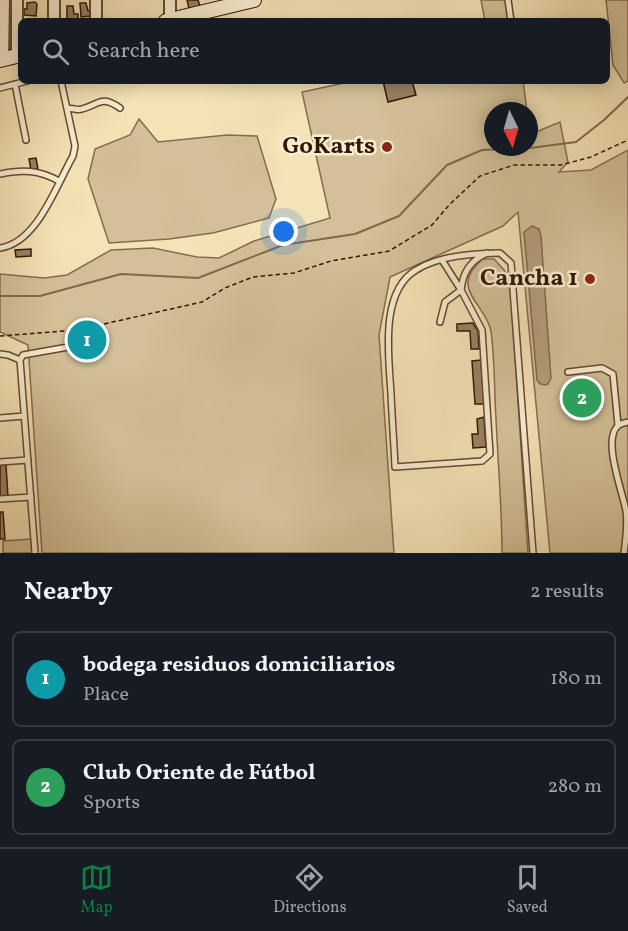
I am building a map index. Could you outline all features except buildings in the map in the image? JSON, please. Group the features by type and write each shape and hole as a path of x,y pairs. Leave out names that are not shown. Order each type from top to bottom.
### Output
{"street":[{"path":"4,0 10,58"},
{"path":"10,58 17,0"},
{"path":"54,0 54,18"},
{"path":"96,0 96,18"},
{"path":"170,0 171,18"},
{"path":"172,18 177,0"},
{"path":"179,18 254,0"}],"lane":[{"path":"508,0 511,18"},
{"path":"0,88 18,83"},
{"path":"15,84 26,140"},
{"path":"0,248 9,247 18,242 35,225 73,156 75,146 62,84"},
{"path":"67,109 72,107 82,109 98,101 111,102 120,108"},
{"path":"0,174 24,171 45,173 59,181"},
{"path":"442,260 482,330 490,454 482,461 395,467 387,340 396,294 408,276 416,270 442,260 473,253 500,253 511,263 533,553"},
{"path":"440,322 445,302 461,290 466,269 476,258 487,253"},
{"path":"35,553 20,360 24,355 91,343"},
{"path":"0,354 20,360"},
{"path":"568,372 602,368 613,374 618,425 612,434 615,472 627,513 624,553"},
{"path":"0,418 24,416"},
{"path":"618,425 628,422"},
{"path":"0,462 28,460"},
{"path":"0,499 31,497"}],"path":[{"path":"0,336 77,330 202,302 225,288 253,277 294,273 331,261 389,250 432,225 450,204 480,176 514,165 561,165 591,157 628,140"}],"shaded area":[{"path":"481,0 511,0 514,18 484,18"},
{"path":"606,0 628,0 628,81 624,83 613,65 610,18 608,18"},
{"path":"339,84 523,84 526,102 484,102 484,156 538,156 538,131 560,122 568,162 559,172 591,170 628,150 628,553 550,553 518,212 503,226 390,277 379,335 394,553 42,553 28,345 0,332 0,274 44,278 67,275 111,250 153,248 197,257 219,258 254,241 330,218 302,92"},
{"path":"139,119 158,142 227,135 257,136 276,199 269,218 213,233 109,243 88,179 95,149 130,135"},
{"path":"532,226 539,229 541,236 551,378 545,385 540,384 537,380 524,232"},
{"path":"483,259 494,259 510,281 528,553 502,553 491,331 488,321 468,287 468,279 473,269"},
{"path":"31,539 32,553 3,553 3,541"}],"waterway":[{"path":"0,296 40,296 121,274 198,278 283,245 355,234 399,216 447,165 482,150 530,148 576,142 628,97"}],"place":[{"name":"GoKarts","path":"387,147"},
{"name":"Cancha 1","path":"590,279"},
{"name":"bodega residuos domiciliarios","path":"87,340"},
{"name":"Club Oriente de Fútbol","path":"582,398"}]}
